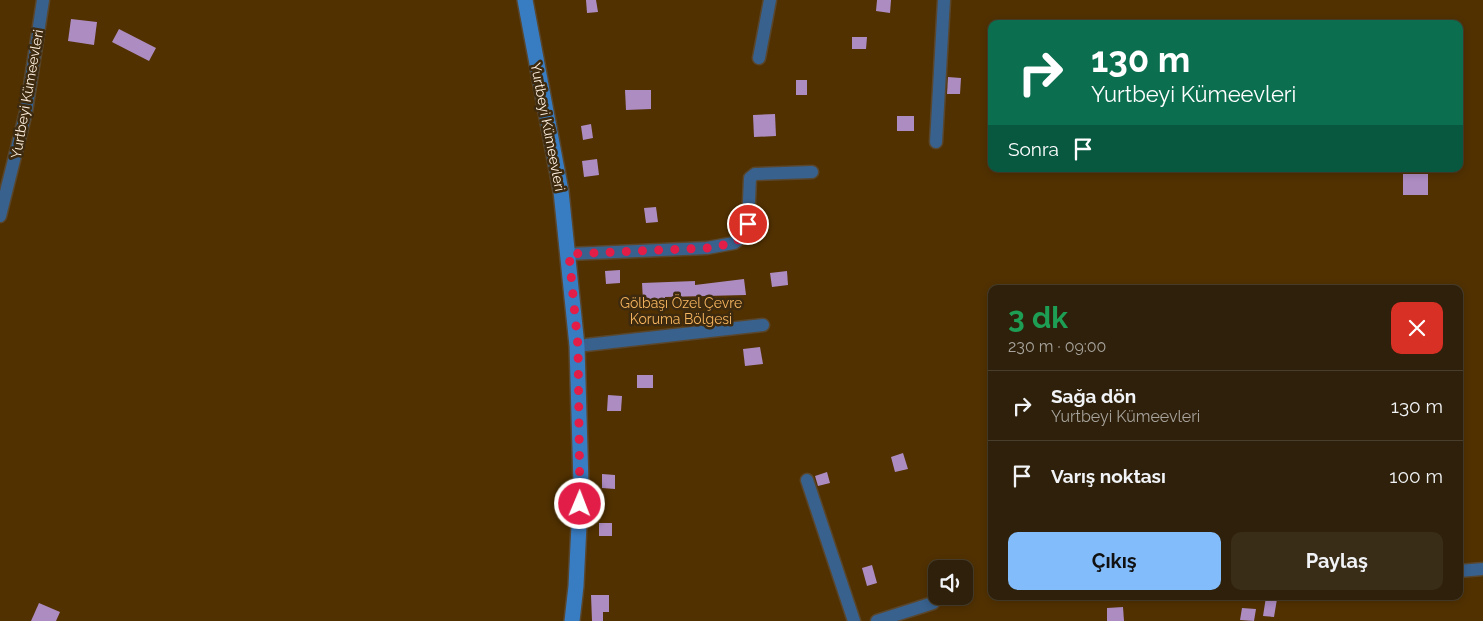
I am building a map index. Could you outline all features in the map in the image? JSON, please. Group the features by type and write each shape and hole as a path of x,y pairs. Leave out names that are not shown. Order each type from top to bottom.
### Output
{"street":[{"name":"Yurtbeyi Kümeevleri","path":"0,216 26,112 43,0"},
{"name":"Yurtbeyi Kümeevleri","path":"524,0 561,190 578,346 581,484 576,586 572,621"},
{"path":"759,58 770,0"},
{"path":"936,142 944,0"},
{"path":"569,254 707,248 734,243 743,236 748,224 750,178 755,174 812,172"},
{"path":"578,346 763,325"},
{"path":"807,480 854,621"},
{"path":"1463,571 1483,569"},
{"path":"877,621 930,605"}],"green space":[{"name":"Gölbaşı Özel Çevre Koruma Bölgesi","path":"0,0 1483,0 1483,621 0,621"}],"building":[{"path":"586,0 596,0 598,12 587,13"},
{"path":"877,0 891,0 890,13 876,11"},
{"path":"71,19 97,22 94,45 68,41"},
{"path":"119,29 156,48 149,61 112,42"},
{"path":"852,37 867,37 866,49 852,49"},
{"path":"948,77 961,78 960,94 947,94"},
{"path":"796,80 807,80 807,95 796,95"},
{"path":"625,90 651,90 651,109 626,110"},
{"path":"775,114 776,136 754,137 753,115"},
{"path":"897,116 914,116 914,131 897,131"},
{"path":"591,124 593,138 583,140 581,126"},
{"path":"597,159 599,175 584,177 582,161"},
{"path":"1403,174 1428,174 1428,195 1403,195"},
{"path":"656,207 658,222 646,223 644,208"},
{"path":"620,270 620,283 606,284 605,271"},
{"path":"787,271 788,285 772,287 770,273"},
{"path":"744,279 746,295 665,297 665,299 643,301 642,283 695,281 695,285"},
{"path":"760,347 763,364 745,366 743,349"},
{"path":"637,375 653,375 653,388 637,388"},
{"path":"608,395 622,396 621,411 607,411"},
{"path":"903,453 908,469 895,472 891,457"},
{"path":"827,472 830,483 818,486 815,476"},
{"path":"602,474 615,475 615,489 602,488"},
{"path":"599,523 612,523 612,536 599,536"},
{"path":"872,565 877,583 867,586 862,568"},
{"path":"591,595 609,595 609,612 603,612 603,621 592,621"},
{"path":"1266,600 1277,600 1274,617 1263,616"},
{"path":"39,603 60,612 56,621 31,621"},
{"path":"1123,607 1124,621 1107,621 1107,608"},
{"path":"1242,608 1256,609 1254,621 1240,620"}],"route":[{"path":"580,504 578,346 569,254 707,248 734,243 743,236 748,224"}]}
